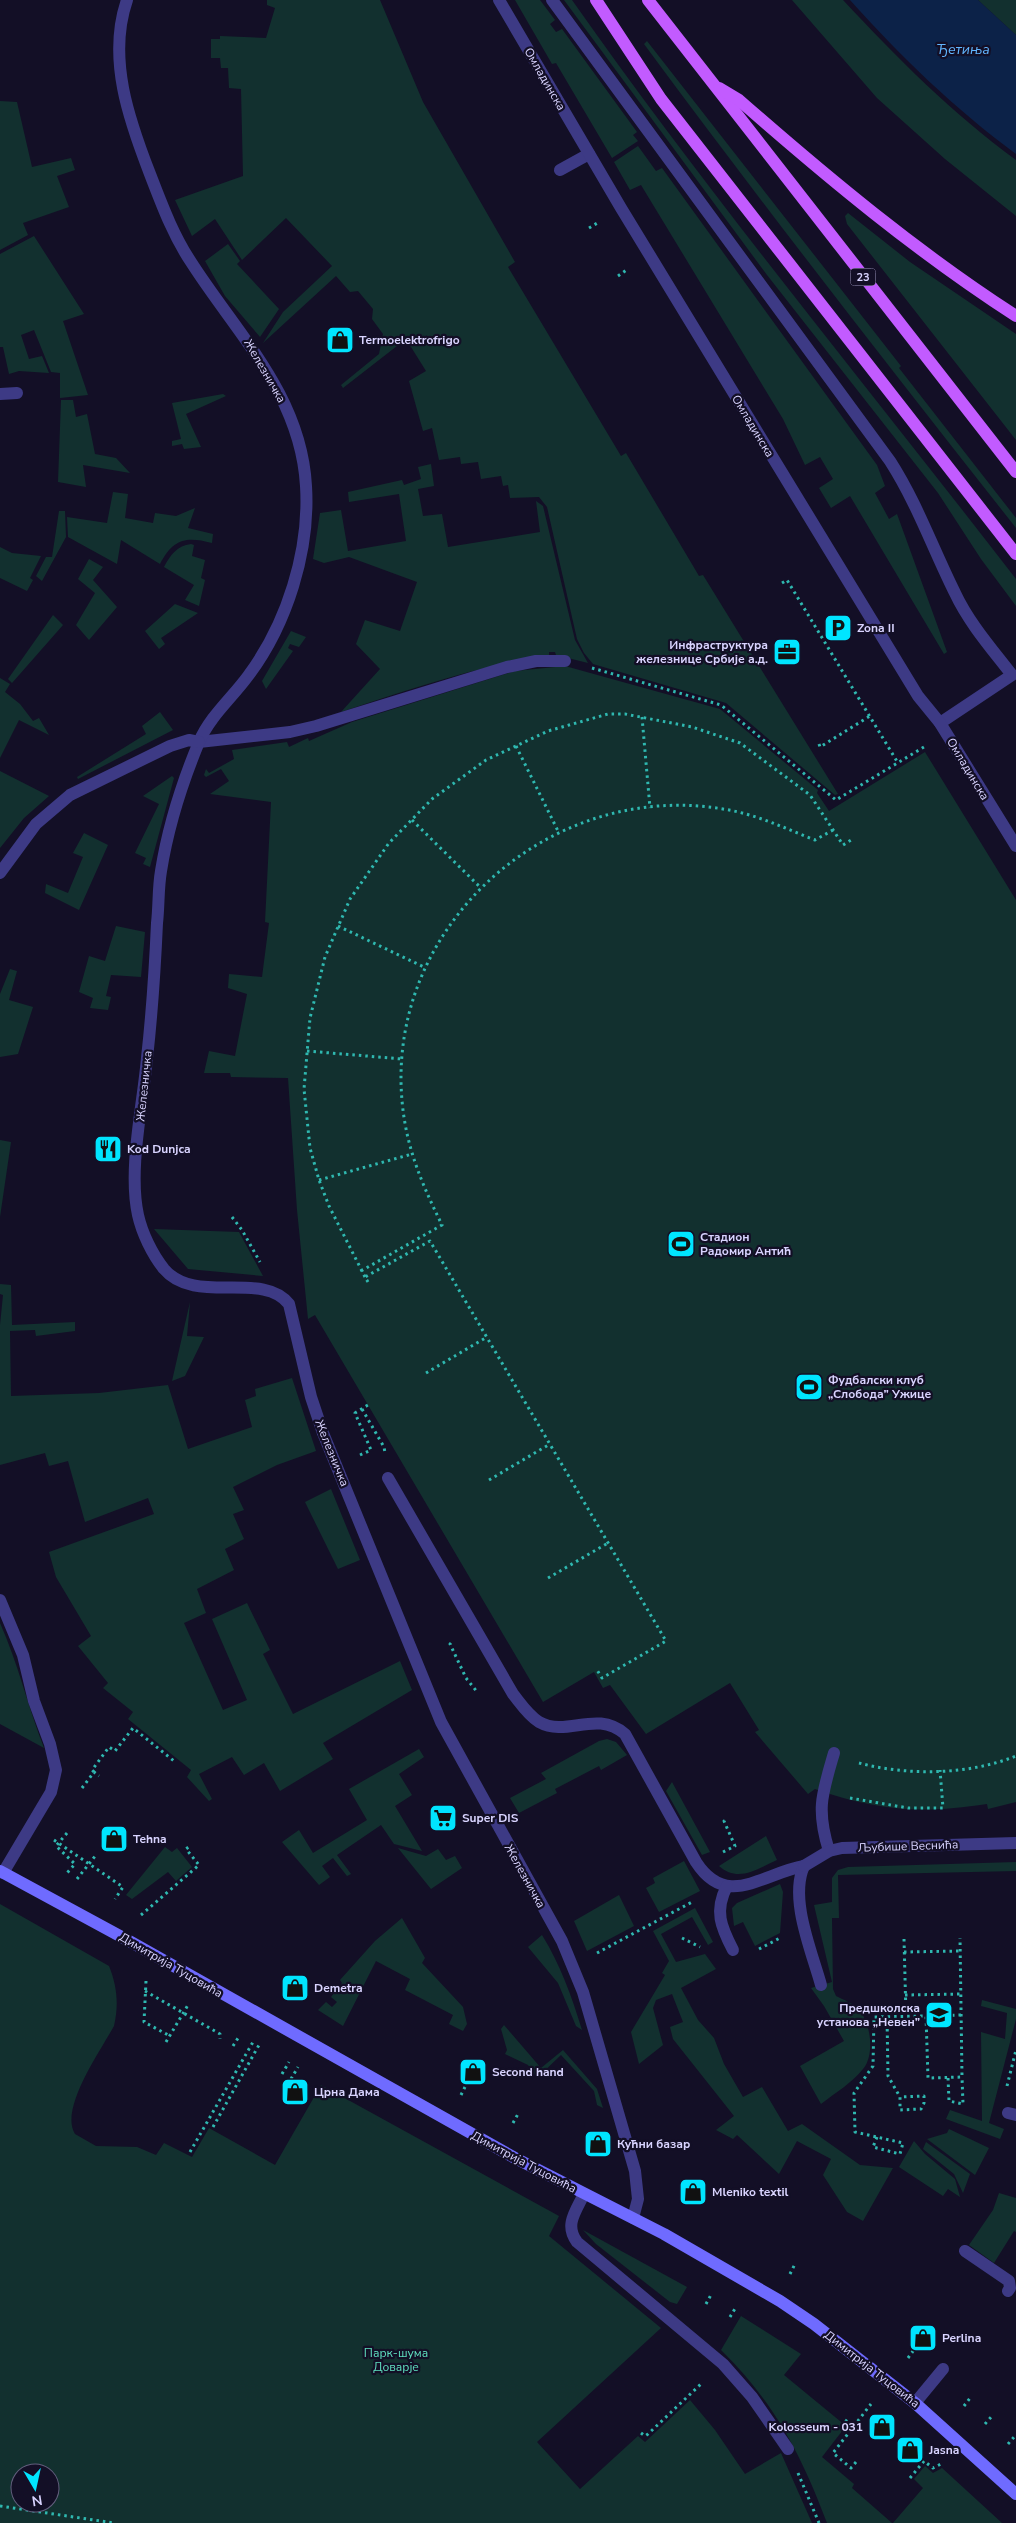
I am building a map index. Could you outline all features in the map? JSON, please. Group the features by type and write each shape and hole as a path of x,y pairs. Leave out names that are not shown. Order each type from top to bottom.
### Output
{"main road":[{"path":"596,0 661,100 1016,554"},
{"name":"23","path":"648,0 1016,472"},
{"path":"711,82 739,100 874,215 947,269 1016,316"}],"street":[{"name":"Железничка","path":"127,0 119,34 120,71 129,117 147,168 175,236 220,305 256,352 279,393 297,435 305,475 306,504 302,548 294,579 274,636 246,679 205,729 182,789 161,869 148,1057 136,1174 138,1214 148,1243 165,1269 178,1280 209,1288 252,1289 273,1292 282,1296 288,1304 322,1433 427,1690 475,1785 562,1941 583,1992 635,2171 638,2199 633,2218"},
{"name":"Омладинска","path":"500,0 589,154 912,687 940,723 1016,846"},
{"path":"552,0 890,461 916,506 955,594 967,615 1012,675 940,723"},
{"path":"560,170 589,154"},
{"path":"0,394 17,393"},
{"path":"0,872 36,824 70,795 170,746 189,740 199,742 290,732 507,667 536,661 565,661"},
{"path":"388,1478 513,1694 530,1715 541,1723 554,1726 606,1723 625,1734 699,1867 712,1879 728,1886 720,1900 719,1916 720,1924 733,1950"},
{"name":"Димитрија Туцовића","path":"0,1600 23,1655 34,1701 50,1744 56,1770 50,1792 2,1872 584,2194 633,2218 802,2315 915,2403 1016,2494"},
{"path":"829,1851 822,1823 821,1800 834,1753"},
{"name":"Љубише Веснића","path":"728,1886 738,1887 804,1866 829,1851 842,1848 1016,1843"},
{"path":"804,1866 799,1880 798,1896 821,1985"},
{"path":"584,2194 570,2222 571,2232 577,2242 609,2271 723,2364 752,2397 788,2449"},
{"path":"965,2251 1009,2281 1010,2288 1008,2291"},
{"path":"915,2403 943,2369"}],"path":[{"path":"782,583 787,580 898,763"},
{"path":"815,636 820,633"},
{"path":"594,669 721,705 836,800 927,745"},
{"path":"368,1282 361,1271 319,1180 310,1148 304,1089 310,1018 325,957 350,899 389,843 432,799 486,760 548,730 608,714 642,717 692,726 740,743 810,795 843,845 851,840"},
{"path":"819,744 820,747 870,716"},
{"path":"642,717 650,808"},
{"path":"516,746 559,833"},
{"path":"361,1271 442,1224 418,1176 405,1129 401,1081 405,1033 417,986 437,944 465,905 496,872 536,843 578,824 627,810 673,806 722,808 766,819 815,840 833,830"},
{"path":"412,820 481,888"},
{"path":"338,926 426,968"},
{"path":"307,1051 402,1059"},
{"path":"319,1180 412,1154"},
{"path":"232,1217 242,1230 263,1268"},
{"path":"365,1277 430,1240 666,1641 602,1678 597,1670"},
{"path":"426,1373 487,1337"},
{"path":"363,1454 371,1450 355,1413 368,1405"},
{"path":"362,1409 384,1448 388,1478"},
{"path":"489,1480 550,1444"},
{"path":"548,1578 608,1543"},
{"path":"452,1650 464,1675 481,1696"},
{"path":"460,1677 464,1675"},
{"path":"80,1790 94,1772 92,1770 109,1747 115,1751 134,1728 174,1761 172,1763"},
{"path":"855,1762 908,1771 940,1770 978,1766 1016,1756"},
{"path":"843,1796 869,1803 908,1808 943,1808 940,1770"},
{"path":"94,1772 99,1776"},
{"path":"721,1854 735,1846 724,1821 728,1819"},
{"path":"67,1833 56,1846 74,1864 67,1873"},
{"path":"51,1837 80,1859 90,1863 123,1887 114,1899"},
{"path":"141,1915 199,1865 186,1849 190,1846"},
{"path":"77,1879 96,1855"},
{"path":"600,1951 686,1906"},
{"path":"761,1948 782,1937"},
{"path":"948,2078 949,2101 963,2104 960,1938"},
{"path":"904,1939 906,2016"},
{"path":"904,1952 960,1951"},
{"path":"144,1984 144,2022 170,2036"},
{"path":"145,1991 220,2034 220,2039"},
{"path":"905,1995 961,1994"},
{"path":"166,2042 186,2008"},
{"path":"877,2137 873,2147 900,2154 904,2143 877,2137 854,2132 854,2093 873,2066 874,2016 961,2015"},
{"path":"887,2016 888,2076 900,2097 900,2110 921,2109 924,2103 924,2096 900,2097"},
{"path":"926,2016 928,2078 962,2077"},
{"path":"233,2046 238,2038"},
{"path":"190,2152 251,2045"},
{"path":"213,2127 258,2048"},
{"path":"1012,2114 1002,2106 1002,2101 1016,2050"},
{"path":"282,2074 287,2065"},
{"path":"291,2079 296,2070"},
{"path":"461,2095 465,2087"},
{"path":"513,2123 518,2114"},
{"path":"790,2274 796,2264"},
{"path":"706,2304 712,2291"},
{"path":"730,2317 737,2306"},
{"path":"908,2358 916,2347"},
{"path":"641,2433 645,2436 648,2434 707,2379"},
{"path":"964,2406 970,2398"},
{"path":"856,2462 851,2468 833,2453 868,2408"},
{"path":"985,2424 992,2416"},
{"path":"845,2420 854,2426"},
{"path":"1008,2444 1015,2436"},
{"path":"788,2449 819,2523"},
{"path":"910,2478 924,2461 933,2468 943,2462"},
{"path":"0,2506 114,2523"}],"green space":[{"path":"267,0 380,0 423,102 515,262 508,267 621,456 626,453 699,576 703,575 838,794 835,795 726,703 593,664 584,653 577,639 547,507 539,497 510,498 508,485 503,486 501,476 481,479 478,462 461,464 460,457 439,460 432,428 423,431 409,381 426,371 406,339 343,388 341,385 379,354 383,334 372,319 373,309 358,291 350,292 336,276 263,343 283,312 332,266 286,218 242,260 215,219 192,236 175,200 243,176 241,89 229,88 228,68 221,68 220,58 211,58 211,39 220,39 220,36 266,38 275,8 267,5"},
{"path":"515,0 540,0 555,20 550,24 556,32 562,29 637,132 633,135 638,141 612,158 556,63 552,64"},
{"path":"564,0 572,0 679,147 1016,579 1016,606 981,559 938,493 767,275"},
{"path":"792,0 843,0 926,84 970,124 1016,160 1016,216 945,159 877,98"},
{"path":"978,0 1016,0 1016,35"},
{"path":"647,41 901,366 899,368 1016,518 1016,528 735,166 644,44"},
{"path":"0,101 17,102 32,167 71,158 75,170 57,176 69,207 23,223 28,235 0,250"},
{"path":"638,146 656,171 662,168 877,465 885,486 875,493 889,519 897,514 947,652 944,654 850,496 831,508 819,488 833,479 820,457 805,465 783,419 641,185 630,190 614,162"},
{"path":"848,213 910,262 1016,334 1016,440 847,224 845,216"},
{"path":"34,236 84,314 63,321 88,395 60,398 60,373 51,372 34,330 21,335 29,359 42,356 49,373 19,371 9,374 3,347 0,347 0,254"},
{"path":"228,244 240,261 237,264 279,309 260,337 225,296 205,261"},
{"path":"223,394 226,396 186,414 201,447 184,449 182,444 172,446 172,441 181,439 172,403"},
{"path":"61,400 73,400 76,417 87,414 95,454 116,458 130,473 83,465 86,487 58,482"},
{"path":"431,464 434,486 418,489 423,516 442,514 448,547 540,532 536,501 543,506 575,640 588,663 556,655 555,652 549,652 549,655 496,665 444,679 341,712 380,669 356,644 365,620 400,631 417,582 349,557 324,563 313,559 320,513 341,510 348,551 406,541 399,494 349,502 348,492 402,480 404,485 421,479 418,467"},
{"path":"113,492 128,494 125,518 153,523 155,513 176,516 195,508 188,528 213,534 212,543 195,540 181,542 170,549 160,564 121,540 117,564 68,537 67,517 107,523"},
{"path":"59,511 65,511 66,537 42,581 36,576 46,557 52,557"},
{"path":"191,544 194,545 192,556 205,560 201,578 205,580 199,606 185,600 194,585 164,567 175,551"},
{"path":"0,547 12,553 41,556 30,578 33,580 27,591 0,578"},
{"path":"89,559 103,567 93,580 117,607 89,640 76,625 95,593 78,579"},
{"path":"175,604 198,613 161,638 165,644 159,649 145,631"},
{"path":"53,615 63,625 12,683 8,679"},
{"path":"291,631 306,637 299,647 290,644 288,648 293,651 266,689 262,681"},
{"name":"Стадион Радомир Антић","path":"565,666 720,709 818,790 817,793 829,811 925,752 1016,900 1016,1802 988,1809 987,1804 942,1809 900,1809 859,1802 815,1789 808,1794 755,1732 759,1730 730,1683 646,1734 610,1685 603,1688 594,1672 543,1702 315,1315 308,1319 297,1210 288,1078 231,1077 230,1073 204,1073 209,1051 235,1056 247,994 228,988 229,974 262,977 269,923 265,922 271,802 210,794 229,781 221,769 206,777 204,775 206,769 209,773 234,759 232,750 287,742 289,747 308,738 309,741 352,722 515,671"},
{"path":"0,678 10,684 5,692 20,704 33,721 39,718 49,735 19,720 0,758"},
{"path":"160,712 173,730 78,779 77,777 146,734 142,726"},
{"path":"0,771 49,796 24,818 0,848"},
{"path":"172,776 174,778 150,867 143,864 146,858 135,853 159,804 143,796"},
{"path":"84,833 108,845 79,910 45,893 46,884 68,893 83,857 73,853"},
{"path":"116,926 145,932 141,977 111,975 106,996 111,997 108,1010 90,1008 93,998 79,992 89,956 105,961"},
{"path":"10,969 17,971 9,1000 33,1007 18,1054 0,1057 0,994"},
{"path":"0,1140 11,1142 0,1217"},
{"path":"154,1229 239,1232 263,1276 188,1269"},
{"path":"0,1284 11,1285 12,1325 75,1322 75,1331 36,1336 35,1330 10,1331 11,1396 99,1393 168,1385 188,1449 252,1427 245,1400 256,1396 255,1389 292,1378 316,1451 277,1465 233,1487 244,1510 233,1514 244,1539 225,1549 234,1570 197,1589 206,1613 184,1623 223,1710 247,1700 212,1619 247,1603 270,1650 263,1654 293,1714 400,1661 412,1690 323,1743 333,1759 280,1791 264,1763 244,1775 232,1757 199,1774 212,1799 209,1801 187,1777 191,1770 128,1719 133,1712 103,1688 108,1683 78,1646 91,1636 56,1577 49,1552 154,1514 148,1498 85,1522 68,1461 49,1466 45,1453 0,1465 0,1325 3,1295 0,1294"},
{"path":"190,1302 187,1336 204,1337 185,1376 172,1381"},
{"path":"331,1489 360,1560 338,1569 305,1502"},
{"path":"0,1623 12,1654 44,1748 0,1724"},
{"path":"607,1739 616,1742 627,1755 601,1770 599,1766 555,1789 557,1793 519,1813 510,1798 546,1779 541,1773 599,1741"},
{"path":"419,1749 424,1757 399,1774 412,1795 395,1806 422,1851 394,1844 381,1825 337,1855 351,1874 347,1876 333,1858 322,1866 330,1877 319,1885 282,1842 299,1830 313,1853 367,1820 349,1789"},
{"path":"672,1782 710,1852 702,1855 666,1791"},
{"path":"766,1836 777,1860 748,1873 740,1874 733,1874 719,1866"},
{"path":"165,1847 172,1852 177,1848 192,1867 176,1881 168,1872 132,1899 126,1895"},
{"path":"398,1848 426,1856 438,1849 446,1860 455,1856 462,1868 431,1889"},
{"path":"684,1861 700,1891 659,1912 646,1888 655,1883 653,1878"},
{"path":"1016,1862 1016,1871 838,1875 839,1918 832,1918 833,1989 836,1996 854,2005 863,2016 869,2031 870,2048 867,2063 859,2074 821,2104 800,2066 844,2041 824,2006 811,1988 832,1982 814,1905 832,1902 832,1878 838,1870 848,1867"},
{"path":"780,1884 783,1892 780,1933 755,1946 743,1922 734,1926 732,1908 737,1903"},
{"path":"619,1895 634,1926 587,1951 574,1921"},
{"name":"Парк-шума Доварје","path":"0,1904 109,1966 112,1973 117,2003 116,2018 114,2026 77,2095 72,2123 75,2134 96,2146 137,2147 156,2155 164,2143 192,2157 209,2128 275,2165 321,2085 559,2216 549,2236 661,2328 537,2442 580,2489 638,2436 645,2442 690,2400 715,2430 745,2474 781,2453 812,2523 0,2523"},
{"path":"695,1908 713,1942 708,1945 692,1917 661,1934 676,1962 705,1954 716,1969 681,1988 698,2020 714,2038 724,2064 743,2097 762,2087 788,2131 802,2124 860,2165 893,2168 863,2221 847,2212 823,2175 831,2159 797,2141 779,2174 737,2135 733,2139 716,2130 734,2116 673,2039 670,2027 683,2022 672,1994 656,2000 653,2008 663,2045 639,2064 631,2032 665,1975 662,1973 669,1961 653,1931"},
{"path":"402,1918 425,1958 422,1963 463,2007 467,2024 463,2031 449,2024 453,2015 405,1990 410,1979 376,1961 343,2026 318,2010 326,2002 332,2007 337,2002 331,1997 342,1983 340,1980 375,1941"},
{"path":"542,1935 565,1981 582,2030 576,2026 558,1983 528,1947"},
{"path":"982,2000 1016,2009 1016,2019 989,2123 1004,2129 1000,2139 946,2119 950,2110 982,2121 981,2032 1005,2039 1007,2013 981,2006"},
{"path":"504,2025 541,2068 563,2050 597,2089 603,2108 597,2105 594,2091 561,2055 537,2078 528,2065 505,2054 507,2050 501,2029"},
{"path":"949,2129 989,2148 975,2175 927,2139 947,2133"},
{"path":"914,2141 925,2154 955,2179 960,2197 948,2189 943,2196 899,2167"},
{"path":"926,2142 970,2174 963,2193 954,2174 923,2149"},
{"path":"999,2193 1016,2198 1016,2232 1014,2231 994,2263 969,2245 993,2210"},
{"path":"583,2230 687,2287 677,2304 670,2302 596,2244"},
{"path":"741,2316 801,2354 784,2375 846,2426 822,2457 854,2484 852,2488 892,2523 827,2523 807,2474 784,2430 756,2389 721,2350"},
{"path":"925,2466 933,2473 942,2468 1002,2523 893,2523 923,2488 914,2479"}],"water":[{"name":"Ђетиња","path":"850,0 978,0 1016,35 1016,154 929,81"}],"place":[{"name":"Termoelektrofrigo","path":"340,340"},
{"name":"Zona II","path":"838,628"},
{"name":"Инфраструктура железнице Србије а.д.","path":"787,652"},
{"name":"Kod Dunjca","path":"108,1149"},
{"name":"Стадион Радомир Антић","path":"681,1244"},
{"name":"Фудбалски клуб „Слобода” Ужице","path":"809,1387"},
{"name":"Super DIS","path":"443,1818"},
{"name":"Tehna","path":"114,1839"},
{"name":"Demetra","path":"295,1988"},
{"name":"Предшколска установа „Невен”","path":"939,2015"},
{"name":"Second hand","path":"473,2072"},
{"name":"Црна Дама","path":"295,2092"},
{"name":"Кућни базар","path":"598,2144"},
{"name":"Mleniko textil","path":"693,2192"},
{"name":"Perlina","path":"923,2338"},
{"name":"Kolosseum - 031","path":"882,2427"},
{"name":"Jasna","path":"910,2450"}]}
